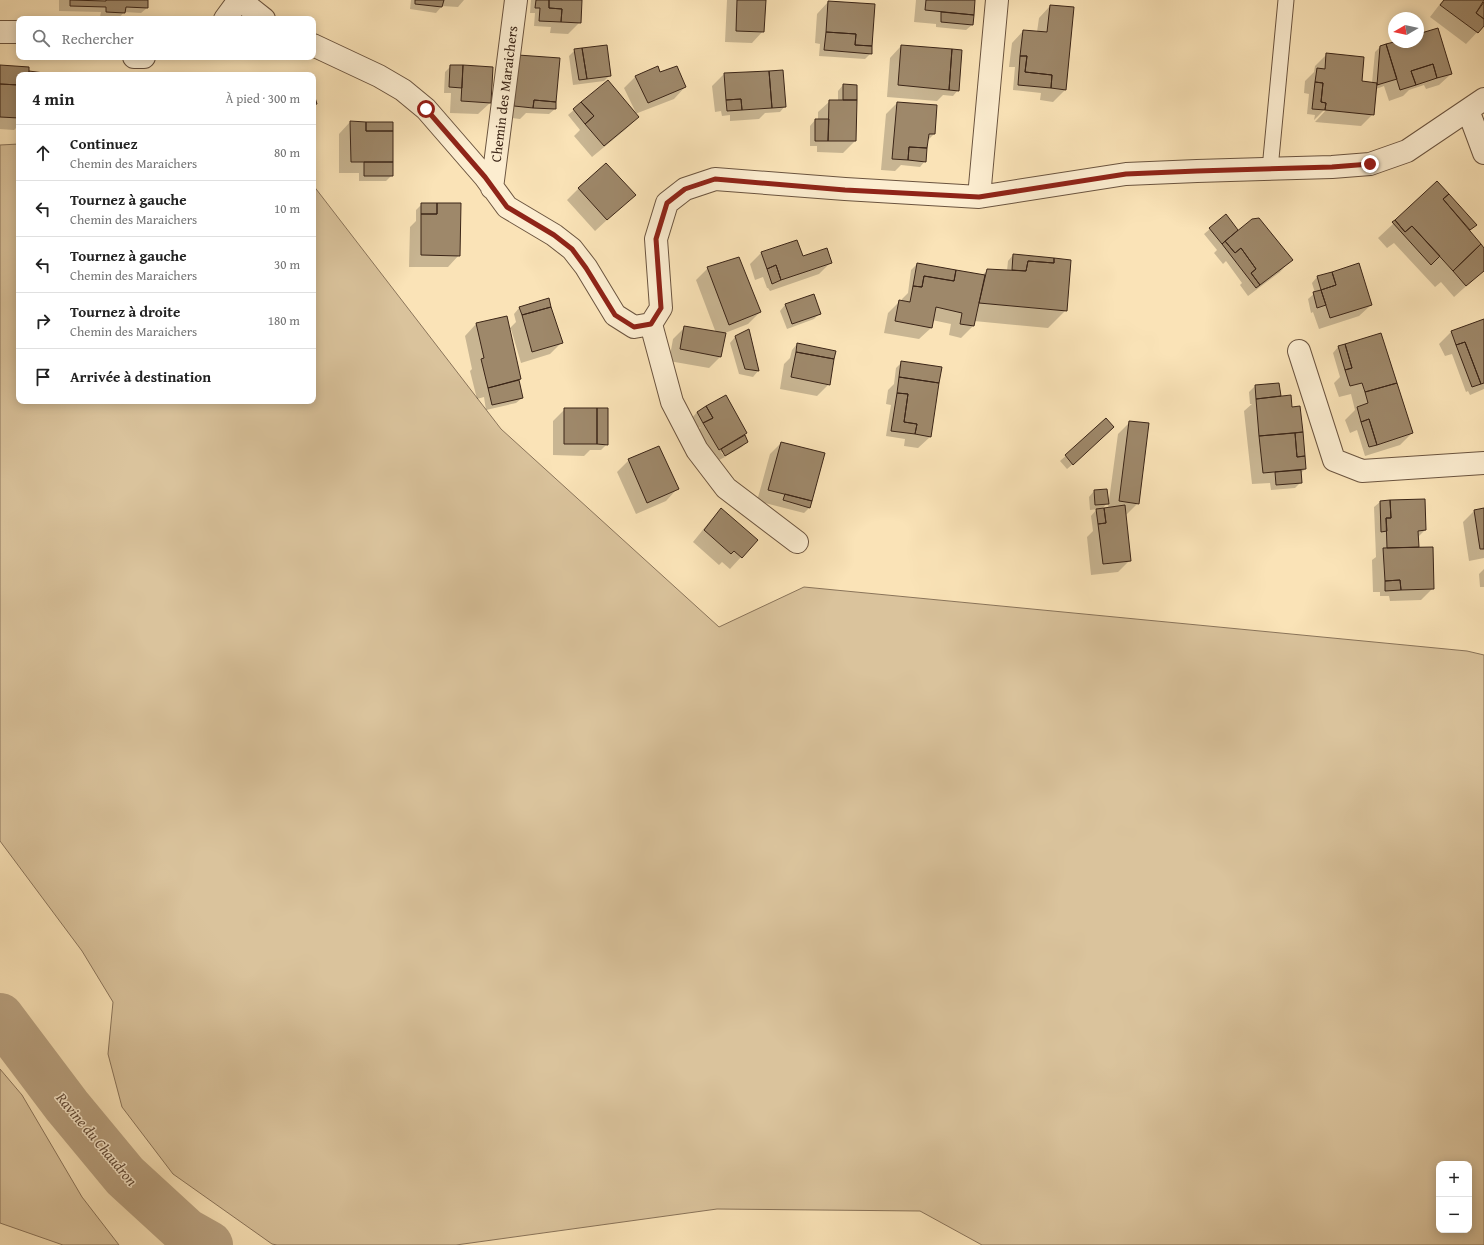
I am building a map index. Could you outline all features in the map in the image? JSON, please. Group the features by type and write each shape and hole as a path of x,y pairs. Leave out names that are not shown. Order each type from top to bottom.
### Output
{"street":[{"path":"227,16 240,0 260,16"},
{"name":"Chemin des Maraichers","path":"492,188 516,0"},
{"path":"979,197 997,0"},
{"path":"0,32 16,32"},
{"name":"Chemin des Maraichers","path":"316,46 379,76 403,90 426,109 485,177 507,207 554,235 572,249 586,268 615,315 634,327 651,324"},
{"path":"797,542 726,488 697,450 672,402 651,324 661,308 656,239 667,203 685,189 715,179 845,190 979,197 1126,174 1332,167 1370,164 1407,151 1476,105 1484,153"},
{"path":"1299,351 1334,460 1362,471 1484,463"}],"lane":[{"path":"1270,169 1286,0"}],"shaded area":[{"path":"16,144 16,404 316,404 316,189 501,429 719,627 804,587 1467,651 1484,655 1484,1245 982,1245 920,1211 717,1209 456,1245 272,1244 173,1174 122,1107 108,1054 113,1002 82,951 0,841 0,145"},
{"path":"0,1069 22,1095 82,1197 119,1245 63,1245 0,1223"}],"building":[{"path":"70,0 148,0 148,8 126,7 125,13 106,12 106,7 70,6"},
{"path":"415,0 444,0 442,7 415,4"},
{"path":"536,0 549,0 549,8 562,9 561,22 539,21 540,8 535,8"},
{"path":"549,0 582,0 581,23 561,22 562,9 549,8"},
{"path":"737,0 766,0 764,32 736,31"},
{"path":"926,0 975,0 974,15 925,10"},
{"path":"1444,0 1484,0 1476,13 1484,19 1484,26 1478,33 1440,5"},
{"path":"828,1 875,4 872,46 855,45 856,34 826,32"},
{"path":"1484,2 1484,19 1476,13"},
{"path":"1050,5 1074,7 1066,90 1051,88 1052,75 1025,72 1027,56 1020,56 1023,30 1047,32"},
{"path":"941,12 974,15 973,25 941,22"},
{"path":"1438,28 1452,74 1437,78 1433,64 1411,71 1416,85 1400,90 1386,44 1388,44 1388,48 1424,48 1424,32"},
{"path":"826,32 856,34 855,45 872,46 872,54 824,50"},
{"path":"1386,44 1397,79 1377,85 1380,46"},
{"path":"607,45 611,76 587,79 582,48"},
{"path":"901,45 952,49 949,90 898,85"},
{"path":"582,48 587,79 579,80 574,49"},
{"path":"952,49 962,50 959,91 949,90"},
{"path":"1326,53 1364,57 1362,81 1377,83 1374,115 1325,110 1326,103 1321,102 1323,83 1315,82 1317,68 1325,69"},
{"path":"518,55 560,58 556,102 534,100 533,108 514,106"},
{"path":"1020,56 1027,56 1025,72 1052,75 1051,88 1018,85"},
{"path":"1433,64 1437,78 1416,85 1411,71"},
{"path":"0,65 29,67 29,72 16,72 16,85 0,84"},
{"path":"450,65 463,65 462,88 449,87"},
{"path":"463,65 493,67 491,103 461,101"},
{"path":"658,66 660,72 677,66 686,87 648,103 635,76"},
{"path":"783,70 786,107 772,108 769,71"},
{"path":"769,71 772,108 742,110 741,99 726,100 724,73"},
{"path":"608,80 639,117 604,146 585,124 594,116 581,102"},
{"path":"1315,82 1323,83 1321,102 1326,103 1325,110 1312,109"},
{"path":"0,84 16,85 16,118 0,117"},
{"path":"843,84 857,85 857,100 843,100"},
{"path":"741,99 742,110 727,111 726,100"},
{"path":"534,100 556,102 556,109 533,108"},
{"path":"829,100 857,100 856,141 828,141"},
{"path":"581,102 594,116 585,124 573,109"},
{"path":"897,102 937,105 935,134 929,134 927,148 909,147 908,160 892,159"},
{"path":"815,119 829,119 828,141 815,141"},
{"path":"350,121 366,122 366,131 393,131 393,162 351,162"},
{"path":"366,122 393,122 393,131 366,131"},
{"path":"909,147 927,148 926,162 908,160"},
{"path":"364,162 393,162 393,176 364,176"},
{"path":"606,163 636,195 607,220 578,188"},
{"path":"1437,181 1449,194 1443,199 1481,244 1453,271 1412,226 1405,232 1395,220"},
{"path":"1449,194 1477,225 1470,230 1443,199"},
{"path":"421,203 437,203 437,214 421,214"},
{"path":"437,203 461,203 460,256 421,255 421,214 437,214"},
{"path":"1226,214 1238,230 1222,244 1209,228"},
{"path":"1259,218 1293,260 1260,285 1251,273 1256,269 1241,248 1235,253 1225,241 1252,219"},
{"path":"1395,220 1405,232 1412,226 1440,256 1431,265 1392,222"},
{"path":"797,240 803,256 827,248 832,263 781,280 776,265 767,269 761,252"},
{"path":"1225,241 1235,253 1241,248 1256,269 1251,273 1260,285 1256,288 1222,244"},
{"path":"1481,244 1484,248 1484,271 1466,286 1453,271"},
{"path":"1013,254 1054,258 1054,263 1028,261 1026,271 1012,270"},
{"path":"739,257 761,312 729,325 707,267"},
{"path":"1054,258 1071,260 1067,311 979,303 987,269 1026,271 1028,261 1054,263"},
{"path":"917,263 956,270 954,281 924,276 922,287 913,286"},
{"path":"1359,263 1372,305 1330,318 1321,290 1336,285 1332,272"},
{"path":"776,265 781,280 772,284 767,269"},
{"path":"956,270 985,275 974,326 960,324 962,313 936,307 932,328 895,321 899,300 910,302 913,286 922,287 924,276 954,281"},
{"path":"1332,272 1336,285 1321,290 1317,276"},
{"path":"1321,290 1326,305 1317,308 1313,292"},
{"path":"814,294 821,314 792,324 785,304"},
{"path":"549,298 551,307 522,315 519,307"},
{"path":"551,307 563,343 532,352 522,315"},
{"path":"507,316 521,379 488,388 481,359 484,358 476,323"},
{"path":"1484,319 1484,383 1481,384 1465,342 1456,345 1451,331"},
{"path":"684,326 726,333 721,357 680,349"},
{"path":"749,329 759,371 745,369 735,336"},
{"path":"1381,333 1397,383 1365,392 1362,383 1350,386 1345,370 1352,368 1345,344"},
{"path":"1465,342 1481,384 1472,387 1456,345"},
{"path":"797,343 836,351 834,359 796,352"},
{"path":"1345,344 1352,368 1345,370 1338,346"},
{"path":"796,352 834,359 830,385 791,377"},
{"path":"901,361 942,367 939,383 899,377"},
{"path":"899,377 939,383 931,437 915,434 917,424 904,422 908,394 897,393"},
{"path":"519,380 523,398 492,405 488,388"},
{"path":"1279,383 1281,396 1256,399 1255,385"},
{"path":"1397,383 1413,433 1377,445 1369,419 1361,422 1357,407 1368,403 1365,392"},
{"path":"897,393 908,394 904,422 917,424 915,434 891,431"},
{"path":"726,395 747,433 719,450 703,423 713,418 706,406"},
{"path":"1291,395 1292,407 1300,406 1303,432 1259,436 1256,399"},
{"path":"706,406 713,418 703,423 697,412"},
{"path":"564,408 597,408 597,444 564,444"},
{"path":"597,408 608,408 608,445 597,444"},
{"path":"1106,418 1114,427 1073,465 1065,455"},
{"path":"1369,419 1377,445 1369,447 1361,422"},
{"path":"1129,421 1149,423 1139,504 1119,501"},
{"path":"1303,432 1305,456 1297,457 1295,433"},
{"path":"1295,433 1297,457 1305,456 1306,469 1263,473 1259,436"},
{"path":"745,435 748,442 725,456 721,449"},
{"path":"781,442 825,453 812,501 768,490"},
{"path":"659,446 679,489 647,503 628,459"},
{"path":"1301,470 1302,483 1276,485 1275,472"},
{"path":"1107,489 1109,504 1095,505 1094,490"},
{"path":"785,494 812,501 810,508 783,500"},
{"path":"1425,499 1426,530 1418,531 1419,547 1387,548 1386,518 1391,518 1390,500"},
{"path":"1390,500 1391,518 1386,518 1387,531 1381,532 1380,501"},
{"path":"1125,505 1131,561 1103,564 1098,524 1106,523 1104,508"},
{"path":"721,508 758,540 742,558 734,551 731,554 704,530"},
{"path":"1104,508 1106,523 1098,524 1096,509"},
{"path":"1484,508 1484,549 1480,549 1474,510"},
{"path":"1433,547 1434,589 1401,590 1400,580 1385,581 1383,548"},
{"path":"1400,580 1401,590 1385,591 1385,581"}],"waterway":[{"name":"Ravine du Chaudron","path":"0,1017 67,1106 125,1176 186,1232 209,1245"}],"route":[{"path":"426,109 485,177 507,207 533,224 554,235 572,249 586,268 615,315 634,327 651,324 661,308 656,239 667,203 685,189 715,179 845,190 979,197 1126,174 1332,167 1370,164"}]}
